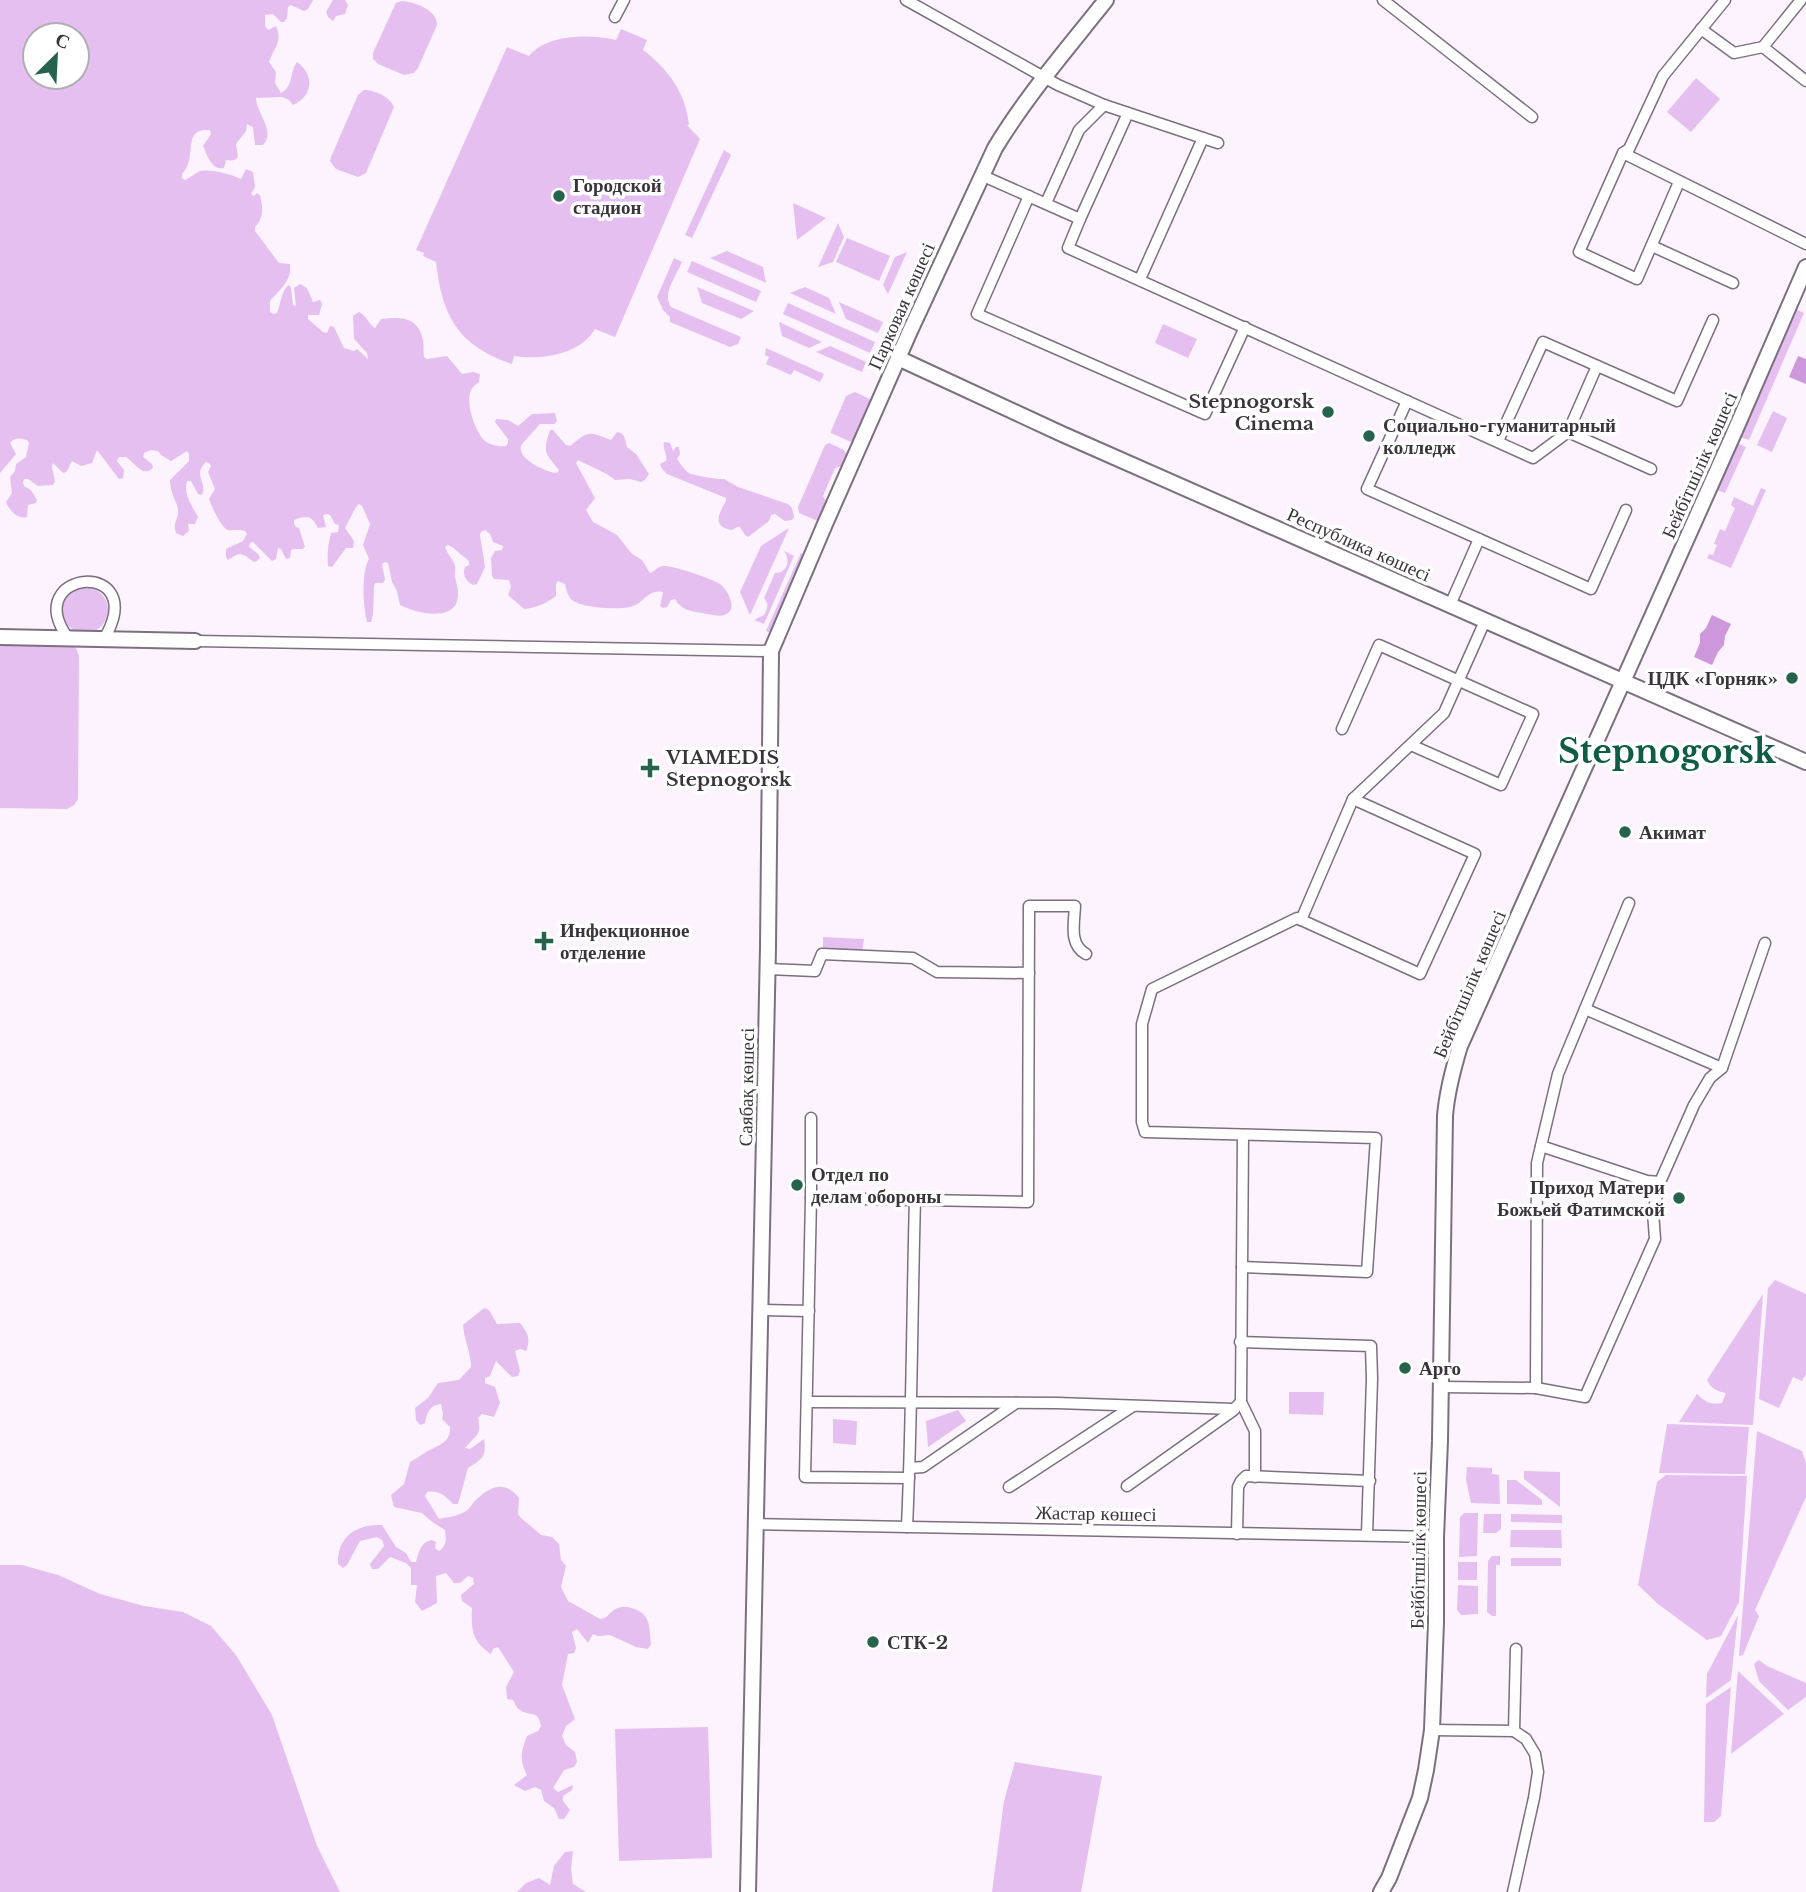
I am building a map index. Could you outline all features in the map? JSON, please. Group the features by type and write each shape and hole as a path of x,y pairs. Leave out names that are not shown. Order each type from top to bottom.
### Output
{"street":[{"path":"615,17 624,0"},
{"path":"906,0 1044,78 1104,105 1218,143"},
{"name":"Парковая көшесі","path":"771,651 981,175 1007,127 1106,0"},
{"path":"1383,0 1532,117"},
{"path":"1679,181 1637,279 1579,253 1623,153 1629,149 1663,76 1725,0"},
{"path":"1702,29 1734,53 1763,47 1801,0"},
{"path":"1763,47 1806,81"},
{"path":"1046,203 1079,130 1104,105"},
{"path":"1128,113 1068,248 1533,458 1568,432 1597,366"},
{"path":"1140,279 1203,138"},
{"path":"1623,153 1806,244"},
{"path":"981,175 1080,219"},
{"path":"1029,196 977,314 1205,414 1245,327"},
{"path":"1652,246 1733,283"},
{"name":"Бейбітшілік көшесі","path":"1381,1892 1420,1798 1432,1730 1445,1116 1452,1073 1460,1046 1729,446 1806,267"},
{"path":"1498,442 1543,342 1677,401 1713,320"},
{"name":"Республика көшесі","path":"898,358 1062,434 1806,762"},
{"path":"1407,401 1367,489 1591,589 1626,510"},
{"path":"1568,432 1651,469"},
{"path":"1450,605 1479,539"},
{"path":"68,638 59,624 59,598 70,585 88,582 103,586 113,597 115,608 112,624 104,639"},
{"path":"1301,919 1353,800 1444,713 1485,621"},
{"path":"0,638 771,651"},
{"path":"1342,729 1379,645 1533,714 1501,785 1411,745"},
{"name":"Саябақ көшесі","path":"748,1892 768,970 771,651"},
{"path":"1242,1266 1367,1272 1376,1138 1144,1132 1142,1024 1152,989 1297,918 1420,974 1475,854 1353,800"},
{"path":"1536,1388 1537,1163 1558,1074 1629,903"},
{"path":"811,1198 1028,1202 1029,906 1075,906 1074,942 1079,950 1086,954"},
{"path":"1441,1387 1536,1388 1585,1397 1655,1239 1653,1212 1660,1182 1694,1105 1710,1078 1722,1068 1765,943"},
{"path":"768,970 815,971 822,954 913,958 937,972 1029,973"},
{"path":"1586,1009 1722,1068"},
{"path":"811,1118 805,1477 910,1473 923,1467 1016,1402"},
{"path":"1243,1135 1240,1342 1242,1373 1238,1406 1255,1431 1255,1476"},
{"path":"1541,1146 1647,1181 1660,1182"},
{"path":"907,1527 915,1199"},
{"path":"760,1310 809,1311"},
{"path":"1240,1342 1371,1346 1367,1535"},
{"path":"807,1402 1238,1406"},
{"path":"1009,1487 1134,1406"},
{"path":"1127,1486 1238,1406"},
{"path":"1237,1534 1238,1487 1246,1476 1370,1481"},
{"name":"Жастар көшесі","path":"755,1524 1436,1536"},
{"path":"1514,1731 1516,1649"},
{"path":"1432,1730 1514,1731 1526,1739 1535,1754 1538,1772 1534,1798 1513,1892"}],"shaded area":[{"path":"0,0 313,0 304,11 291,5 288,7 284,22 273,14 265,15 265,26 268,30 276,26 278,32 278,40 269,62 276,72 275,83 281,93 285,90 297,62 309,79 305,96 293,105 282,97 256,98 267,128 266,140 263,145 255,145 253,127 247,124 246,131 236,144 236,159 226,160 224,168 213,165 203,146 211,134 210,130 195,134 187,167 182,174 185,180 205,171 221,172 241,179 246,169 253,172 255,187 251,194 260,195 262,208 255,231 279,263 290,264 287,280 270,301 270,312 277,313 289,285 293,305 296,306 294,288 300,284 307,288 313,302 320,300 322,304 319,315 308,315 308,319 323,332 327,333 330,326 334,327 344,348 354,351 357,349 368,359 367,353 354,339 353,316 359,312 375,328 381,319 401,318 413,322 421,332 424,357 427,359 447,356 462,374 480,374 479,382 469,395 469,402 474,423 486,442 500,446 506,446 508,443 508,439 495,422 496,419 508,420 518,426 532,414 555,413 557,421 554,424 540,424 521,448 526,458 548,471 557,473 559,470 546,452 550,430 570,446 589,434 611,440 617,432 622,434 627,447 636,454 649,474 641,482 630,479 615,480 578,460 576,463 595,498 586,510 593,522 617,535 632,554 642,560 650,573 668,566 720,584 729,595 731,609 724,615 710,615 686,609 675,599 663,608 660,606 663,592 653,593 630,607 590,606 571,599 565,584 558,581 556,596 541,605 524,609 508,595 511,587 509,580 494,579 492,576 491,558 495,551 502,550 503,546 493,542 485,530 480,535 485,567 477,584 473,585 464,575 469,561 452,547 445,547 455,567 458,590 456,604 452,609 430,614 400,605 388,563 385,562 382,564 385,580 383,583 375,583 373,614 371,622 367,622 364,590 369,559 363,545 370,524 359,504 345,528 354,541 353,548 346,548 332,567 328,566 329,541 331,533 338,532 339,525 327,514 323,515 326,527 318,528 308,517 294,520 305,547 291,550 290,558 286,559 278,548 276,559 272,561 253,542 249,547 258,554 260,558 257,561 254,562 241,554 228,560 226,549 243,541 247,534 243,530 228,530 217,516 209,499 215,489 208,472 211,466 209,463 206,462 200,471 202,495 198,494 191,481 187,481 187,495 198,517 195,524 188,524 189,531 183,536 176,533 178,508 170,480 189,461 187,451 171,461 158,451 144,453 143,457 152,464 153,468 149,471 139,469 126,457 119,457 117,461 124,470 123,478 119,479 97,450 92,463 81,466 72,461 64,473 53,463 53,485 38,486 24,479 24,486 31,490 37,500 36,503 28,505 27,517 24,518 14,514 6,502 12,493 10,477 16,464 26,457 29,443 27,440 17,438 10,443 16,454 0,473"},
{"path":"333,0 345,0 348,5 345,14 336,16 333,21 326,12"},
{"path":"402,1 419,5 429,11 437,25 418,68 414,73 404,75 378,64 373,59 373,53 396,3"},
{"path":"621,29 647,40 643,50 668,74 680,92 687,113 687,125 700,139 615,337 595,329 580,345 570,350 548,356 514,356 512,364 493,357 466,338 448,313 436,262 416,250 507,47 529,56 547,43 558,40 594,37 616,40"},
{"path":"1696,78 1720,99 1691,132 1667,112"},
{"path":"364,90 382,95 394,107 366,173 358,177 336,169 330,161 358,95"},
{"path":"724,150 731,155 692,238 685,235"},
{"path":"793,203 826,218 797,240"},
{"path":"838,223 844,237 833,262 818,267"},
{"path":"847,238 890,256 879,281 836,262"},
{"path":"727,251 763,267 766,283 710,258"},
{"path":"907,252 888,294 883,285 895,257"},
{"path":"674,258 682,262 669,291 671,307 741,337 738,344 730,347 670,322 670,317 657,297"},
{"path":"692,261 761,291 756,302 687,272"},
{"path":"697,287 754,311 741,319 702,303"},
{"path":"805,287 829,298 836,314 790,293"},
{"path":"839,302 883,322 878,333 846,319"},
{"path":"788,303 875,342 870,353 783,314"},
{"path":"1796,309 1804,313 1749,440 1740,437"},
{"path":"779,322 822,342 809,348 782,336"},
{"path":"1163,324 1197,339 1188,358 1155,343"},
{"path":"830,346 866,362 862,372 816,352"},
{"path":"766,348 824,374 820,382 794,370 791,375 766,364 769,357 765,355"},
{"path":"1798,356 1806,359 1806,384 1789,377"},
{"path":"855,392 872,400 855,439 851,442 831,431 846,396"},
{"path":"1773,411 1787,418 1772,452 1757,445"},
{"path":"664,442 670,443 673,451 679,447 680,454 677,459 689,473 724,479 738,487 788,504 794,517 785,521 775,514 771,515 769,521 748,537 740,527 732,530 721,526 718,519 726,498 667,474 660,464 666,461"},
{"path":"829,443 844,450 848,457 844,466 835,468 823,496 828,504 820,522 799,513 798,507 825,445"},
{"path":"1737,443 1746,447 1725,493 1717,490"},
{"path":"1761,488 1766,490 1731,568 1707,558 1709,554 1713,555 1720,529 1725,531 1735,508 1731,505 1734,497 1753,506"},
{"path":"789,528 750,615 740,592 761,546"},
{"path":"784,551 794,556 764,624 754,620 764,615 767,604 764,598 775,573 787,566"},
{"path":"801,553 805,555 771,633 766,631"},
{"path":"85,587 101,594 108,610 101,626 85,633 69,626 62,610 69,594"},
{"path":"1712,615 1731,624 1724,645 1712,665 1694,657 1700,643 1700,634"},
{"path":"0,642 69,643 76,648 79,656 78,799 67,809 0,808"},
{"path":"823,937 864,939 862,952 823,950"},
{"path":"1775,1280 1806,1294 1806,1374 1802,1381 1793,1377 1779,1408 1759,1399 1768,1288"},
{"path":"1763,1294 1753,1425 1679,1422 1697,1394 1708,1402 1722,1403 1726,1393 1710,1386 1707,1380"},
{"path":"484,1308 489,1310 497,1324 520,1323 528,1336 528,1347 526,1351 515,1351 520,1371 518,1376 512,1377 496,1361 490,1376 485,1378 485,1383 495,1387 500,1403 494,1417 482,1414 478,1418 479,1432 465,1448 470,1449 484,1439 484,1454 468,1468 458,1504 453,1504 435,1492 427,1492 425,1496 439,1519 463,1513 493,1488 509,1489 519,1498 518,1514 521,1518 541,1535 552,1537 559,1544 561,1560 566,1566 561,1587 568,1601 600,1619 618,1608 638,1610 646,1617 649,1626 651,1644 648,1649 636,1647 610,1635 593,1634 588,1643 577,1629 572,1632 576,1648 574,1653 568,1654 562,1685 575,1719 566,1726 562,1736 566,1745 575,1752 577,1762 574,1767 564,1770 553,1788 558,1792 573,1785 572,1790 563,1796 563,1801 570,1810 564,1819 559,1819 554,1808 544,1801 541,1790 535,1787 525,1791 514,1785 527,1775 522,1756 527,1736 538,1731 541,1726 536,1715 520,1710 513,1700 507,1699 506,1687 514,1672 498,1647 493,1649 491,1654 476,1640 472,1608 462,1601 461,1595 474,1584 473,1578 468,1576 460,1583 454,1583 446,1573 436,1576 437,1603 422,1611 415,1602 417,1585 411,1585 411,1568 406,1563 390,1557 378,1569 372,1569 370,1564 384,1546 382,1540 377,1537 360,1541 347,1565 343,1568 338,1564 341,1546 350,1534 373,1525 382,1525 396,1547 406,1553 411,1562 416,1562 420,1548 427,1541 436,1542 435,1548 439,1551 443,1547 445,1530 422,1513 394,1507 391,1495 404,1484 410,1462 443,1443 448,1437 450,1427 442,1419 441,1404 428,1412 425,1423 420,1425 416,1420 415,1408 428,1398 438,1383 459,1380 471,1367 463,1325"},
{"path":"1289,1392 1324,1392 1323,1415 1289,1414"},
{"path":"958,1410 966,1421 928,1447 926,1421"},
{"path":"833,1419 857,1421 856,1445 833,1443"},
{"path":"1667,1424 1749,1427 1745,1474 1659,1473"},
{"path":"1757,1431 1802,1451 1806,1463 1806,1497 1755,1610 1759,1616 1743,1655 1739,1656"},
{"path":"1467,1467 1492,1468 1492,1474 1499,1475 1500,1504 1471,1503 1466,1480"},
{"path":"1524,1471 1560,1472 1560,1507 1524,1479"},
{"path":"1666,1475 1747,1476 1739,1602 1721,1636 1707,1640 1658,1604 1638,1585 1657,1482"},
{"path":"1507,1480 1516,1480 1542,1500 1542,1505 1507,1504"},
{"path":"1464,1513 1478,1513 1477,1556 1459,1557 1460,1517"},
{"path":"1484,1514 1501,1514 1501,1529 1496,1533 1483,1533"},
{"path":"1511,1514 1562,1515 1562,1523 1511,1522"},
{"path":"1511,1530 1561,1530 1562,1548 1510,1547"},
{"path":"1492,1556 1500,1556 1500,1565 1496,1565 1496,1616 1487,1612 1488,1561"},
{"path":"1511,1558 1561,1558 1561,1566 1511,1566"},
{"path":"1458,1562 1477,1562 1477,1580 1458,1580"},
{"path":"0,1565 22,1565 58,1575 100,1594 144,1606 183,1612 211,1626 236,1655 272,1715 317,1846 340,1892 0,1892"},
{"path":"1458,1585 1478,1586 1478,1614 1461,1615 1457,1610"},
{"path":"1738,1615 1731,1680 1706,1698 1707,1674"},
{"path":"1759,1660 1806,1683 1806,1697 1788,1710 1759,1681 1754,1664"},
{"path":"1738,1671 1784,1714 1731,1754"},
{"path":"1731,1687 1721,1816 1714,1822 1704,1822 1706,1704"},
{"path":"708,1727 712,1858 619,1861 615,1729"},
{"path":"1015,1762 1102,1776 1081,1892 992,1892 1004,1801"},
{"path":"573,1851 573,1884 586,1892 517,1892 526,1883 539,1878 550,1885 554,1866 565,1852"}],"place":[{"name":"Городской стадион","path":"559,196"},
{"name":"Stepnogorsk Cinema","path":"1328,412"},
{"name":"Социально-гуманитарный колледж","path":"1369,436"},
{"name":"ЦДК «Горняк»","path":"1792,678"},
{"name":"VIAMEDIS Stepnogorsk","path":"650,768"},
{"name":"Акимат","path":"1625,832"},
{"name":"Инфекционное отделение","path":"544,941"},
{"name":"Отдел по делам обороны","path":"797,1185"},
{"name":"Приход Матери Божьей Фатимской","path":"1679,1198"},
{"name":"Арго","path":"1405,1368"},
{"name":"СТК-2","path":"873,1642"}],"district":[{"name":"Stepnogorsk","path":"1667,751"}]}
